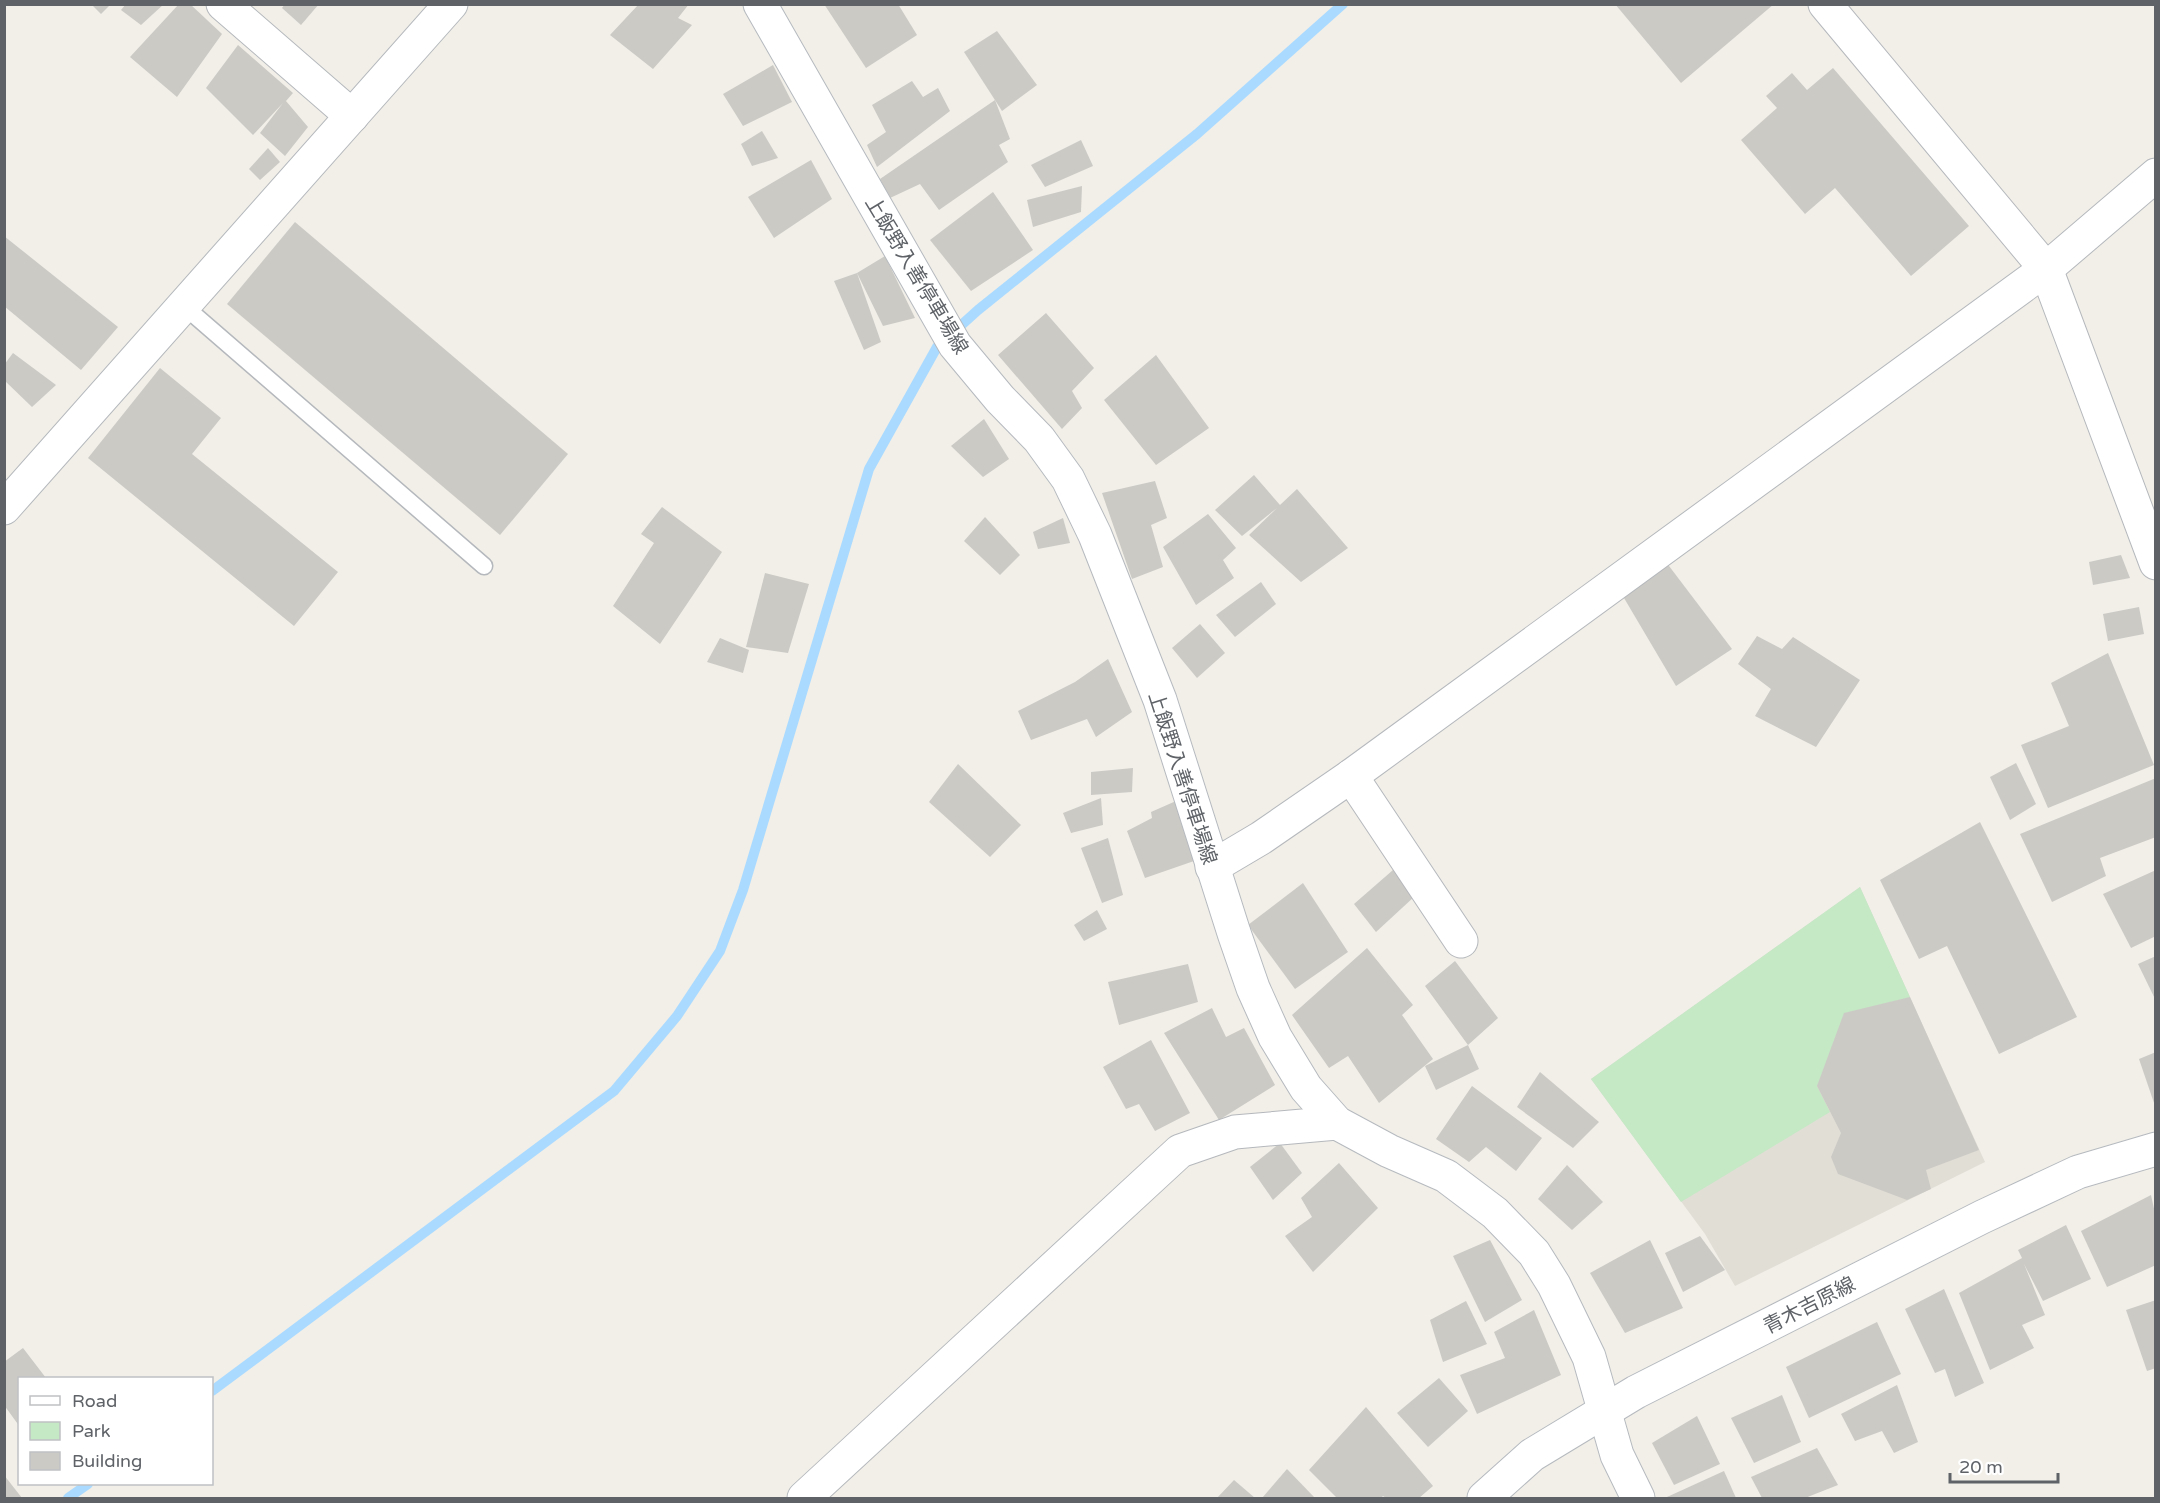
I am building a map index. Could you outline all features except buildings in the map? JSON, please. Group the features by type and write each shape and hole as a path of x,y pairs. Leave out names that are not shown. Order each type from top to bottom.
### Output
{"street":[{"path":"223,4 352,116"},
{"path":"4,508 451,4"},
{"name":"上飯野入善停車場線","path":"760,4 955,345 1000,399 1039,439 1068,479 1095,535 1160,700 1212,867 1254,988 1275,1037 1306,1088 1337,1123 1389,1151 1446,1176 1495,1213 1534,1253 1554,1285 1589,1357 1603,1413 1617,1455 1638,1498"},
{"path":"1825,4 2046,269 2156,563"},
{"path":"1212,867 1261,838 1351,776 2046,269 2156,175"},
{"path":"1351,776 1461,941"},
{"path":"804,1498 1180,1151 1235,1132 1337,1123"},
{"name":"青木吉原線","path":"1484,1498 1532,1455 1636,1392 1993,1212 2078,1172 2156,1149"}],"lane":[{"path":"183,306 484,566"}],"shaded area":[{"path":"1860,887 1985,1162 1735,1286 1705,1234 1591,1079"}],"green space":[{"path":"1860,887 1910,997 1817,1086 1830,1112 1681,1202 1591,1079"}],"waterway":[{"path":"213,1390 614,1091 677,1016 720,951 743,890 869,469 937,347 978,310 1197,134 1343,4"},
{"path":"68,1498 87,1485"}]}
